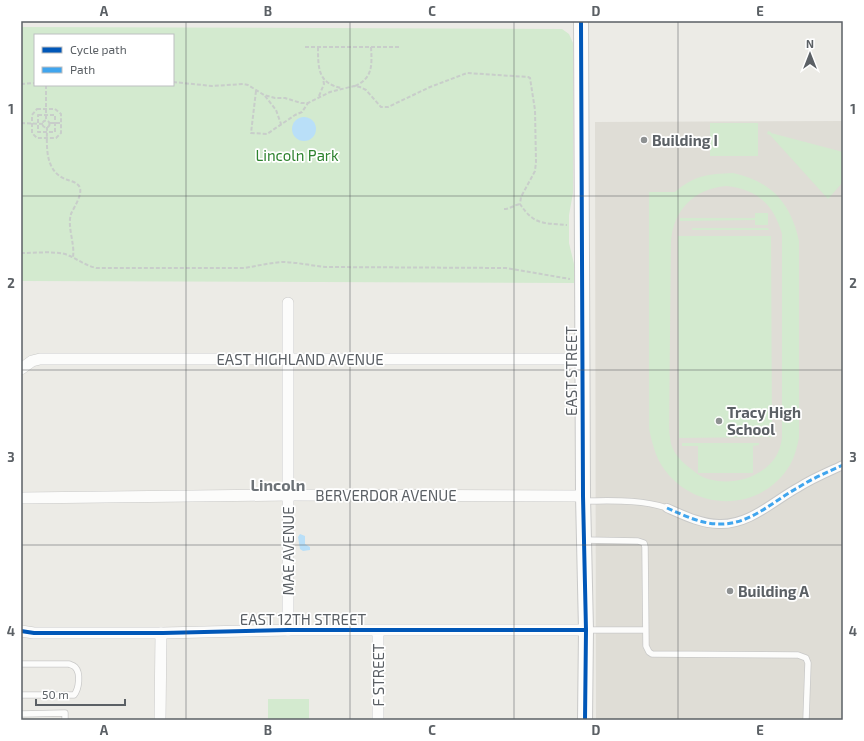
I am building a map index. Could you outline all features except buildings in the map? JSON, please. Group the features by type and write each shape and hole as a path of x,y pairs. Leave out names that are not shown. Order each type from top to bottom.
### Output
{"street":[{"name":"EAST STREET","path":"581,21 583,498 586,630 585,720"},
{"name":"MAE AVENUE","path":"288,303 288,630"},
{"name":"EAST HIGHLAND AVENUE","path":"21,369 32,360 40,359 583,359"},
{"path":"666,508 706,522 728,524 740,522 753,517 782,497 816,477 843,465"},
{"name":"BERVERDOR AVENUE","path":"21,498 289,495 583,498"},
{"name":"EAST 12TH STREET","path":"21,631 34,633 161,633 288,630 586,630"},
{"name":"F STREET","path":"378,631 378,720"},
{"path":"160,720 161,633"}],"lane":[{"path":"583,498 642,502 656,504 666,508"},
{"path":"584,540 641,541 645,545 645,630 647,650 649,652 655,654 803,656 806,658 808,663 806,720"},
{"path":"586,630 645,630"},
{"path":"21,664 69,664 75,667 78,673 78,688 74,695 21,695"},
{"path":"21,714 65,713 65,720"}],"path":[{"path":"305,47 401,47"},
{"path":"318,47 318,65 324,84 319,97"},
{"path":"256,90 251,133 267,134 302,112 308,103 319,97 330,92 362,83 369,74 371,47"},
{"path":"354,86 366,90 381,106 388,107 430,87 467,73 530,78 535,110 536,162 535,171 521,197 520,204 526,214 536,221 567,225"},
{"path":"323,78 335,87 344,88"},
{"path":"174,82 212,86 248,85 264,95 276,110 281,124"},
{"path":"21,84 34,83"},
{"path":"43,124 46,120 46,86"},
{"path":"264,95 285,98 301,103 308,103"},
{"path":"37,109 46,109 56,109 61,114 61,133 56,138 37,138 32,133 32,115 37,109"},
{"path":"38,115 46,115 54,115 55,132 38,132 38,115"},
{"path":"46,120 50,123 61,123"},
{"path":"21,123 43,124 46,127 47,157 52,168 61,177 77,184 80,189 80,194 71,216 70,224 74,249 73,257"},
{"path":"46,127 50,125 50,123"},
{"path":"504,209 520,204"},
{"path":"21,253 63,254 73,257 85,265 96,268 244,268 267,263 283,262 327,267 506,268 572,279"}],"shaded area":[{"name":"Tracy High School","path":"843,121 843,720 596,720 595,122"}],"green space":[{"name":"Lincoln Park","path":"21,27 562,29 569,34 573,43 573,193 569,215 569,243 574,264 574,283 21,281"},
{"path":"710,123 758,123 758,156 710,156"},
{"path":"768,131 843,152 843,182 828,199 770,135 767,134"},
{"path":"733,173 758,182 777,196 791,215 799,241 799,438 797,448 790,465 777,481 762,492 745,499 727,501 708,499 691,492 675,481 660,462 654,448 649,429 649,192 675,192 682,186 702,176","holes":["726,186 737,188 755,195 769,206 779,223 782,234 782,438 780,448 775,458 762,471 745,479 736,481 717,481 708,479 696,473 679,458 671,444 669,433 671,242 676,220 687,203 704,192 715,188"]},
{"path":"755,213 768,213 768,225 755,225 755,220 680,221 680,218 755,218"},
{"path":"692,228 768,228 769,230 692,230"},
{"path":"678,236 771,236 772,437 679,438"},
{"path":"682,443 759,443 759,445 753,446 753,473 698,473 698,446 682,446"},
{"path":"268,699 309,699 309,720 268,720"}],"water":[{"path":"304,117 313,120 316,129 313,138 304,141 295,138 292,129 295,120"},
{"path":"300,534 305,536 305,544 310,547 310,550 303,551 300,549 298,537"}],"marked path":[{"path":"667,508 692,519 712,524 741,521 761,511 804,484 843,465"}],"cycle path":[{"path":"581,21 583,496 586,630 585,720"},
{"path":"21,631 34,633 163,633 288,630 586,630"}],"place":[{"name":"Building I","path":"644,140"},
{"name":"Tracy High School","path":"719,421"},
{"name":"Building A","path":"730,591"}],"district":[{"name":"Lincoln","path":"278,484"}]}
